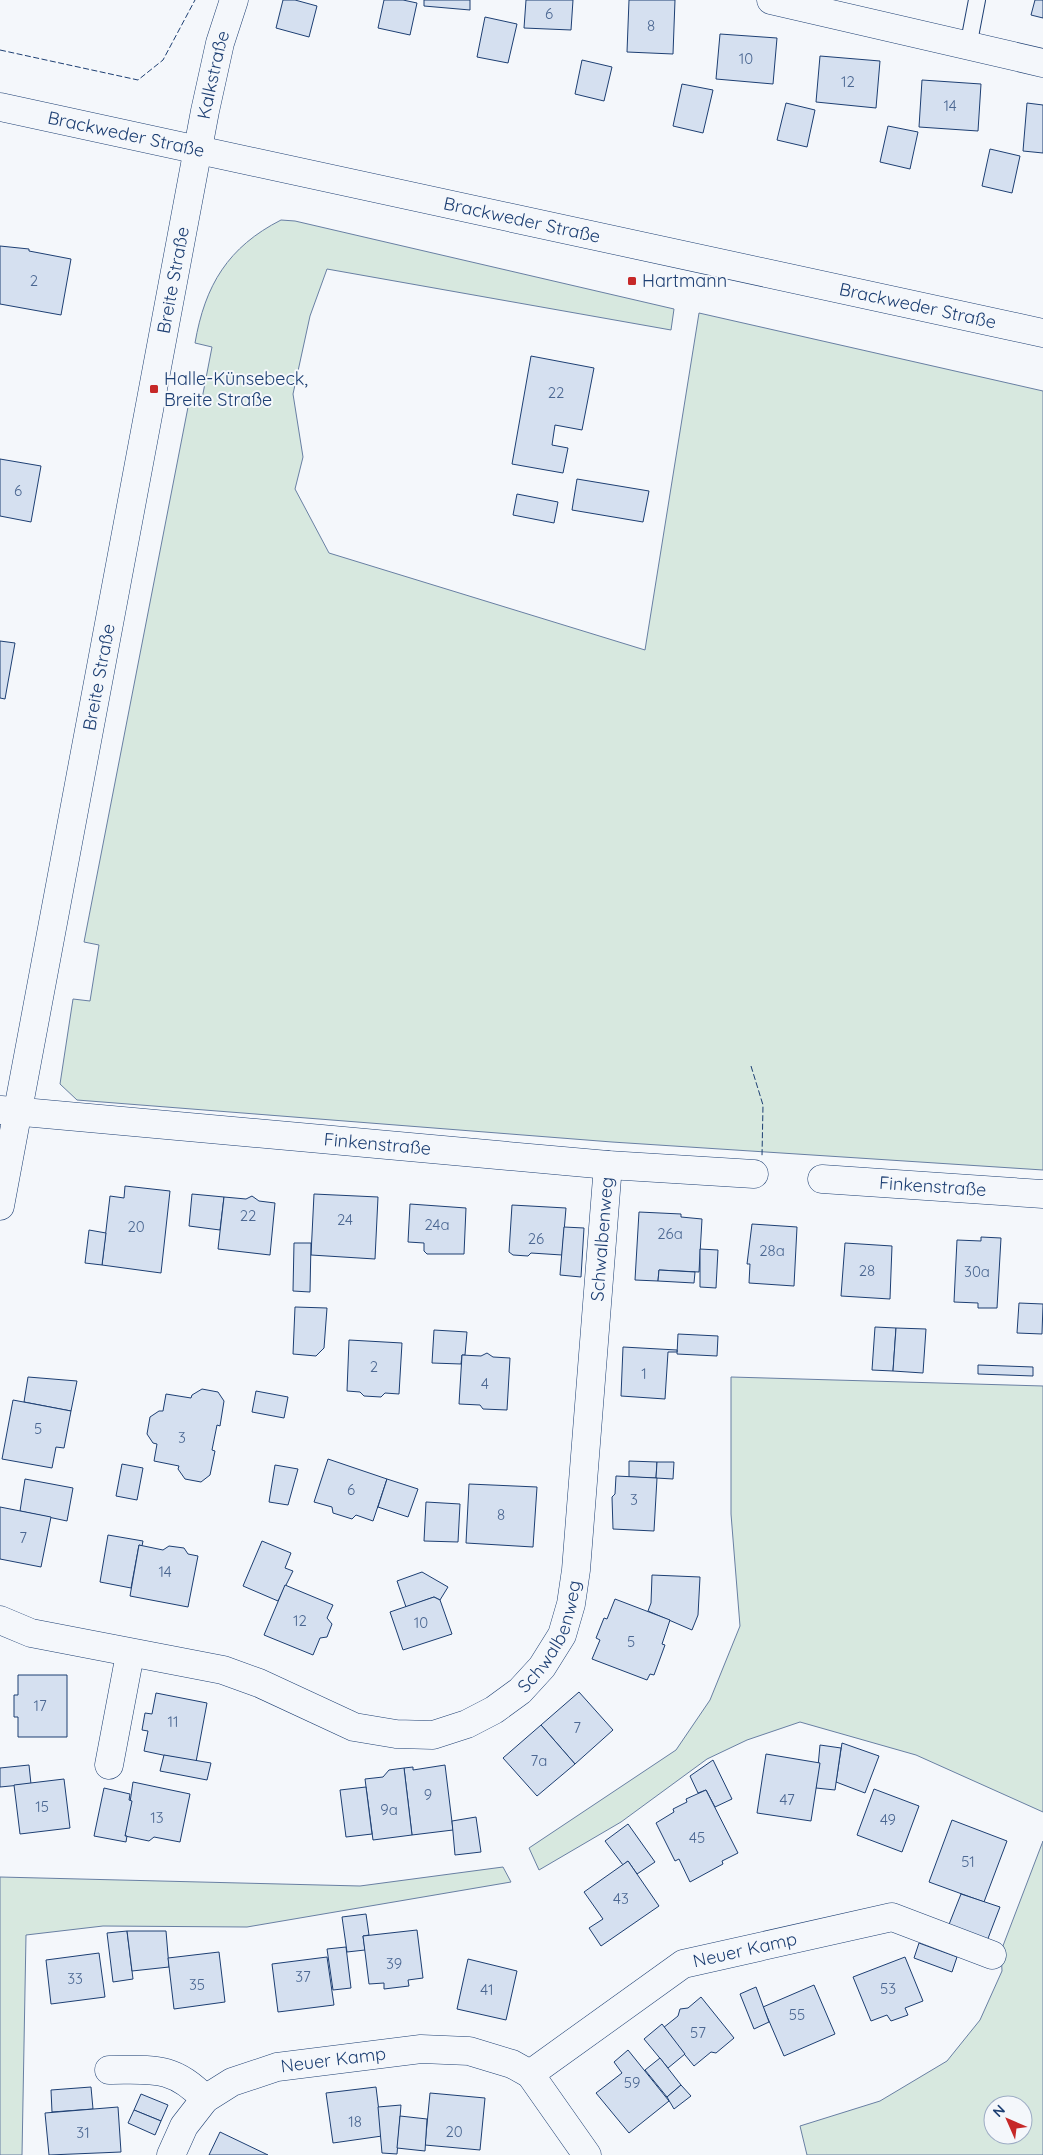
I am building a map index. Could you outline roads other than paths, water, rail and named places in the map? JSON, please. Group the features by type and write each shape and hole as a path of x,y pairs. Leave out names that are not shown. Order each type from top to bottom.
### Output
{"street":[{"name":"Kalkstraße","path":"199,150 220,43 234,0"},
{"path":"771,0 1043,64"},
{"name":"Brackweder Straße","path":"0,107 1043,333"},
{"name":"Breite Straße","path":"0,1206 9,1111 199,150"},
{"name":"Finkenstraße","path":"9,1111 608,1165 754,1174"},
{"name":"Schwalbenweg","path":"0,1620 31,1633 130,1654 223,1670 259,1683 354,1727 396,1734 434,1734 467,1724 494,1710 520,1691 542,1667 562,1635 571,1604 576,1570 608,1165"},
{"name":"Finkenstraße","path":"822,1179 1043,1194"},
{"path":"110,1765 130,1654"},
{"name":"Neuer Kamp","path":"530,2074 683,1964 892,1917 992,1956"},
{"name":"Neuer Kamp","path":"171,2155 184,2126 205,2099 232,2082 278,2067 421,2049 469,2051 512,2064 530,2074 587,2155"},
{"path":"108,2070 155,2070 177,2076 195,2088 205,2099"}],"lane":[{"path":"968,47 977,0"}],"place":[{"name":"Hartmann","path":"632,281"},
{"name":"Halle-Künsebeck, Breite Straße","path":"154,389"}]}
